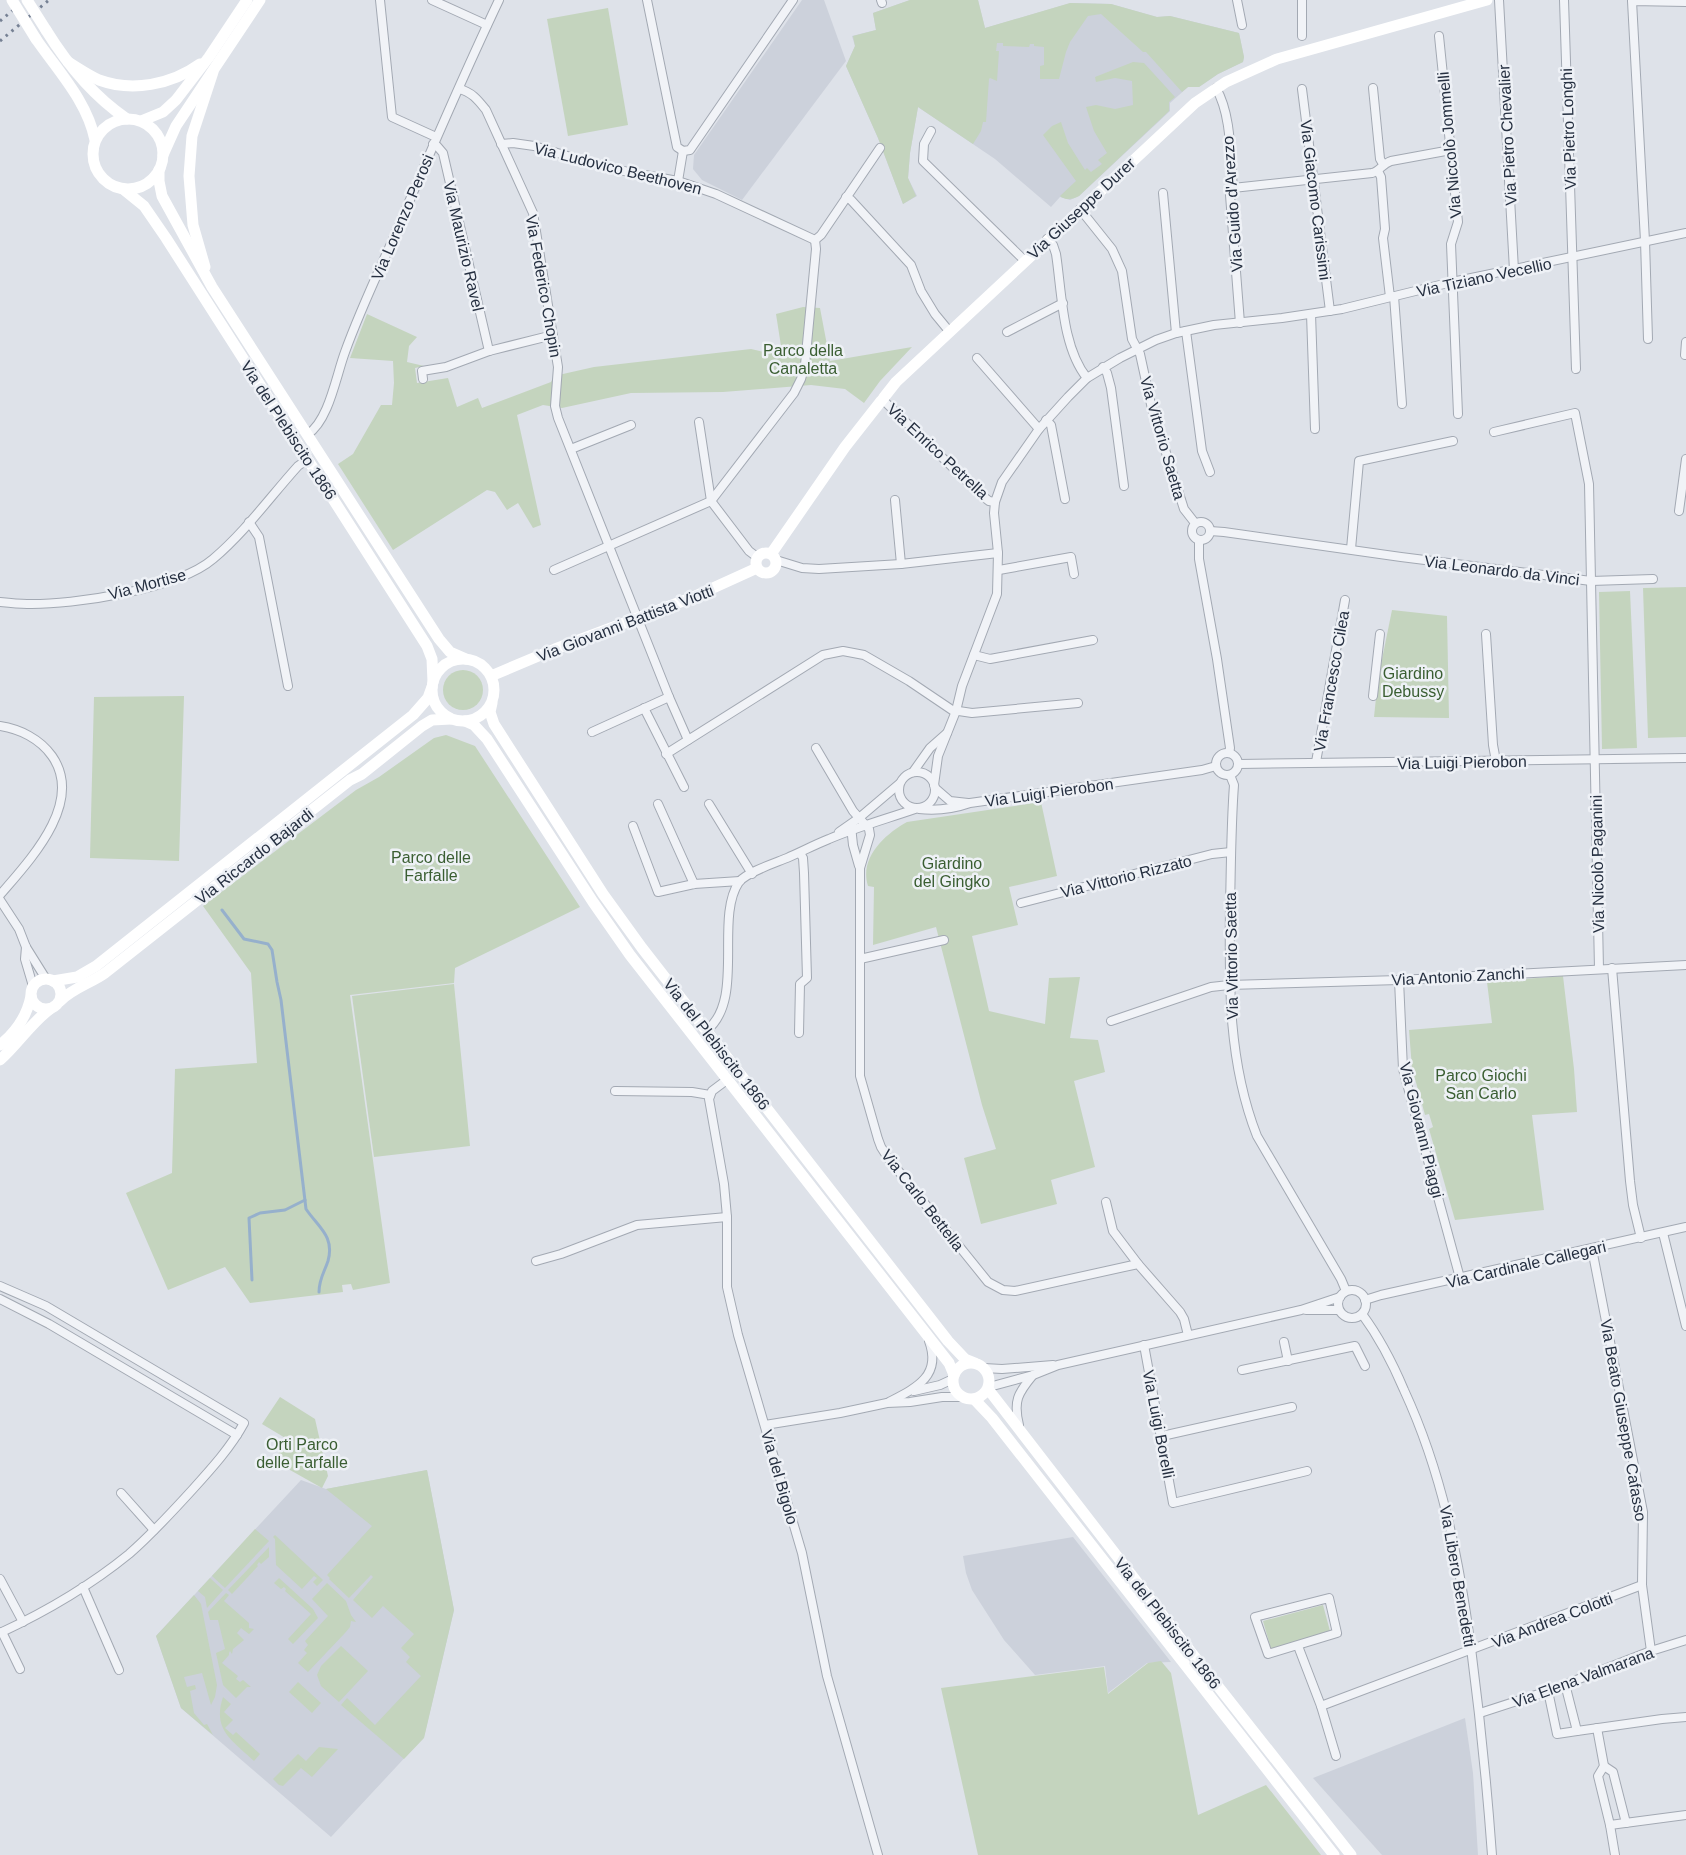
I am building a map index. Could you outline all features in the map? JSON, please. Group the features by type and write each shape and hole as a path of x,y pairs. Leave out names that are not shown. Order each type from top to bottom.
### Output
{"main road":[{"path":"12,0 89,117 95,140 93,157 98,173 110,184 123,189 132,189 148,183 159,170 176,126 260,0"},
{"path":"27,0 68,62 101,99 126,119"},
{"path":"141,121 163,112 176,100 209,57 247,0"},
{"name":"Via Giuseppe Durer","path":"774,557 845,447 882,399 911,366 1182,113 1216,88 1251,69 1277,59 1487,0"},
{"path":"68,62 99,80 132,86 152,85 168,81 190,71 209,57"},
{"path":"212,287 193,225 189,176 192,136 213,72"},
{"path":"95,140 108,125 126,119 141,121 155,131 160,139 163,156"},
{"name":"Via del Plebiscito 1866","path":"159,170 158,182 162,196 212,287 439,639 450,652 466,659"},
{"name":"Via del Plebiscito 1866","path":"123,189 144,206 155,222 427,646 432,659 432,684"},
{"name":"Via Giovanni Battista Viotti","path":"492,676 691,598 757,562 764,553 774,557 775,567 770,572 763,572 757,562"},
{"path":"457,659 466,659 482,664 492,676 495,690 492,703 476,719 465,721 451,719 444,715 434,702 432,684 442,667 457,659"},
{"name":"Via Riccardo Bajardi","path":"32,991 38,981 77,977 96,966 413,715 428,698 432,684"},
{"name":"Via del Plebiscito 1866","path":"492,703 490,712 494,724 598,886 642,948 948,1341 965,1358 980,1366"},
{"name":"Via Riccardo Bajardi","path":"0,1060 22,1039 41,1016 67,994 105,973 350,780 362,774 422,726 432,720 451,719"},
{"name":"Via del Plebiscito 1866","path":"465,721 474,725 487,739 617,936 949,1363 954,1377"},
{"path":"50,980 61,990 60,1001"},
{"path":"32,991 38,1007 50,1009"},
{"path":"0,1045 19,1025 30,1005 32,991"},
{"path":"962,1365 980,1366 989,1377 989,1388 980,1398 962,1397 954,1387 954,1377 962,1365"},
{"name":"Via del Plebiscito 1866","path":"989,1388 1022,1434 1351,1855"},
{"name":"Via del Plebiscito 1866","path":"974,1399 992,1418 1334,1855"}],"street":[{"path":"380,0 392,117 434,140"},
{"path":"432,0 487,25"},
{"name":"Via Lorenzo Perosi","path":"308,434 317,426 323,414 352,334 434,140 460,89 499,0"},
{"path":"647,0 677,147 684,151 690,150 793,0"},
{"path":"1237,0 1242,25"},
{"path":"1302,0 1302,36"},
{"name":"Via Pietro Chevalier","path":"1499,0 1514,270"},
{"name":"Via Pietro Longhi","path":"1564,0 1573,258"},
{"path":"1648,339 1645,241 1632,1 1686,2"},
{"name":"Via Niccolò Jommelli","path":"1439,36 1458,222 1451,244 1458,414"},
{"name":"Via Guido d'Arezzo","path":"1216,88 1226,116 1233,188 1230,196 1240,323"},
{"path":"1373,88 1380,159 1384,164"},
{"name":"Via Federico Chopin","path":"460,89 477,98 486,110 533,213 558,367 555,406 669,697 688,740"},
{"name":"Via Giacomo Carissimi","path":"1302,89 1330,311"},
{"path":"931,131 924,144 923,161 1024,260"},
{"name":"Via Maurizio Ravel","path":"434,140 443,153 488,351"},
{"name":"Via Ludovico Beethoven","path":"501,144 513,143 534,146 600,165 678,181 716,194 815,240"},
{"path":"554,570 711,501 794,392 801,379 805,365 816,249 815,240 821,235 880,148"},
{"path":"1233,188 1378,171 1384,164 1391,161 1450,150"},
{"path":"678,181 684,151"},
{"path":"1378,171 1381,177 1385,229 1383,238 1392,297"},
{"path":"1163,193 1176,333"},
{"path":"846,197 851,200 911,265 921,291 935,314 949,331"},
{"name":"Via Vittorio Saetta","path":"1080,209 1098,230 1118,259 1126,291 1132,339 1140,354 1152,409 1180,499 1184,509 1195,523"},
{"name":"Via Tiziano Vecellio","path":"935,787 938,756 997,594 999,570 994,524 995,502 1002,482 1046,420 1088,378 1103,367 1137,349 1176,333 1214,325 1330,311 1452,282 1686,233"},
{"path":"1047,239 1053,245 1056,254 1069,339 1074,356 1088,378"},
{"name":"Via Tiziano Vecellio","path":"1573,258 1576,369"},
{"name":"Via Tiziano Vecellio","path":"1392,297 1402,404"},
{"path":"1007,332 1063,303"},
{"path":"1311,314 1315,429"},
{"path":"1186,331 1202,451 1210,472"},
{"path":"423,379 422,371 446,367 488,351 553,335"},
{"path":"1685,355 1686,342"},
{"path":"977,358 1039,429"},
{"path":"1103,367 1111,388 1124,486"},
{"name":"Via Enrico Petrella","path":"882,399 980,494 989,501 995,502"},
{"name":"Via Nicolò Paganini","path":"1494,432 1575,413 1589,484 1600,969"},
{"path":"1046,420 1051,425 1065,499"},
{"path":"699,422 711,501 757,562"},
{"path":"571,449 631,425"},
{"path":"1351,549 1359,461 1453,441"},
{"name":"Via Mortise","path":"0,602 27,604 81,600 131,592 192,572 212,560 250,522 298,466 308,459"},
{"path":"1678,511 1686,459"},
{"path":"895,500 901,564"},
{"path":"250,522 259,537 288,686"},
{"name":"Via Vittorio Saetta","path":"1195,523 1204,522 1208,525 1210,531"},
{"name":"Via Vittorio Saetta","path":"1195,523 1191,532 1199,540 1199,559 1224,706 1230,748 1229,753"},
{"path":"1199,540 1206,538 1210,531"},
{"name":"Via Leonardo da Vinci","path":"1210,531 1592,581 1654,579"},
{"name":"Via Giovanni Battista Viotti","path":"774,557 808,570 901,564 998,553"},
{"path":"999,570 1071,557 1074,574"},
{"name":"Via Francesco Cilea","path":"1316,762 1345,600"},
{"path":"1372,696 1380,634"},
{"path":"1486,634 1493,745 1496,761"},
{"path":"974,654 990,658 1093,640"},
{"path":"666,754 823,655 833,652 853,652 864,655 952,710 972,713 1078,703"},
{"path":"592,732 669,697"},
{"path":"644,708 684,787"},
{"path":"0,726 31,736 47,749 56,762 62,777 63,790 47,837 0,896"},
{"name":"Via Tiziano Vecellio","path":"913,772 930,748 948,732"},
{"path":"816,748 859,818 866,826"},
{"path":"1229,753 1236,758 1239,764 1236,771 1230,775 1221,774 1216,766 1218,758 1223,754 1229,753"},
{"name":"Via Luigi Pierobon","path":"1239,764 1316,762 1375,764 1686,758"},
{"name":"Via Luigi Pierobon","path":"917,809 933,810 958,807 970,803 1202,770 1216,766"},
{"path":"633,826 658,892 694,884 740,881 851,828 866,826 930,803 934,796 935,787 931,778 924,774 913,772 904,777 899,784 859,818 851,828"},
{"name":"Via Vittorio Saetta","path":"1230,775 1234,785 1229,985 1232,1028 1239,1077 1250,1117 1268,1157 1341,1279 1343,1294"},
{"path":"899,784 898,794 900,798 906,806 917,809"},
{"name":"Via Luigi Pierobon","path":"935,787 950,801 970,803"},
{"path":"658,804 694,884"},
{"path":"709,804 752,874"},
{"name":"Via Carlo Bettella","path":"866,826 869,829 870,835 860,868 860,1076 881,1147 988,1282 1003,1290 1015,1291 1138,1264"},
{"name":"Via Carlo Bettella","path":"851,828 853,845 860,868"},
{"name":"Via Vittorio Rizzato","path":"1021,903 1212,854 1231,852"},
{"path":"799,1033 800,984 807,978 804,873 803,858 800,853"},
{"path":"706,1031 715,1022 723,1002 728,978 730,902 740,881"},
{"path":"0,900 19,929 26,947 50,980"},
{"path":"0,915 8,911"},
{"path":"860,959 944,940"},
{"path":"26,947 25,959 32,991"},
{"name":"Via Antonio Zanchi","path":"1111,1020 1211,987 1229,985 1399,980 1612,968 1686,966"},
{"path":"1612,968 1630,1181 1633,1205 1641,1238"},
{"name":"Via Giovanni Piaggi","path":"1399,980 1403,1069 1460,1278"},
{"path":"615,1091 692,1092 710,1095 712,1091 728,1079"},
{"name":"Via del Bigolo","path":"710,1095 709,1103 724,1184 727,1217 727,1287 738,1335 766,1425 802,1553 827,1676 878,1855"},
{"path":"1106,1202 1114,1231 1138,1264 1180,1312 1188,1335"},
{"path":"536,1261 561,1254 636,1225 727,1217"},
{"name":"Via Cardinale Callegari","path":"1366,1300 1381,1295 1686,1227"},
{"path":"1664,1232 1686,1326"},
{"name":"Via Beato Giuseppe Cafasso","path":"1592,1249 1643,1512 1642,1585 1651,1651"},
{"path":"0,1286 46,1306 244,1423 215,1464 129,1554 82,1587 23,1622 1,1632 20,1669"},
{"path":"12,1290 4,1301 119,1365 237,1435"},
{"path":"980,1366 1002,1369 1058,1364 1301,1310 1343,1294 1358,1291 1366,1300 1362,1314 1354,1318 1345,1317 1339,1310 1338,1303 1343,1294"},
{"path":"1301,1310 1339,1310"},
{"name":"Via Libero Benedetti","path":"1362,1314 1397,1373 1412,1406 1432,1460 1454,1541 1465,1600 1480,1713 1492,1855"},
{"path":"887,1403 909,1392 923,1382 931,1369 932,1347 928,1336"},
{"path":"1284,1342 1288,1361"},
{"name":"Via Luigi Borelli","path":"1144,1345 1173,1503 1307,1471"},
{"path":"1242,1370 1355,1346 1365,1366"},
{"path":"119,1365 127,1354"},
{"path":"989,1388 1033,1375 1058,1364"},
{"path":"1022,1434 1016,1415 1016,1402 1022,1389 1033,1375"},
{"path":"909,1392 940,1385 954,1377"},
{"path":"766,1425 887,1403 910,1402 942,1397 962,1397"},
{"path":"1162,1436 1292,1407"},
{"path":"121,1493 154,1530"},
{"path":"0,1579 23,1622"},
{"name":"Via Andrea Colotti","path":"1321,1706 1472,1651 1642,1585"},
{"path":"82,1587 119,1670"},
{"path":"1329,1598 1337,1633 1298,1646 1268,1654 1255,1617 1329,1598"},
{"name":"Via Elena Valmarana","path":"1480,1713 1686,1640"},
{"path":"1298,1646 1321,1706 1336,1756"},
{"path":"1565,1684 1577,1732"},
{"path":"1548,1690 1558,1734 1662,1718 1686,1717"},
{"path":"1597,1728 1604,1766 1598,1776 1615,1855"},
{"path":"1604,1766 1613,1772 1626,1822"},
{"path":"1610,1825 1686,1815"}],"shaded area":[{"path":"802,0 824,0 846,61 742,200 702,180 693,169 694,155"},
{"path":"910,0 978,0 985,28 1071,3 1111,4 1157,17 1170,16 1239,33 1244,57 1243,62 1218,74 1199,87 1188,87 1170,103 1170,111 1079,196 1070,200 1060,197 1051,207 995,159 918,107 910,153 908,178 917,196 903,204 878,138 846,66 855,46 852,36 876,30 873,13"},
{"path":"427,1470 454,1610 424,1737 331,1837 181,1708 156,1636 301,1480 326,1489"},
{"path":"1073,1537 1171,1662 1147,1663 1108,1693 1105,1666 1035,1675 1004,1640 972,1590 966,1573 963,1556"},
{"path":"1465,1718 1473,1773 1478,1855 1382,1855 1313,1778"}],"green space":[{"path":"910,0 978,0 985,28 1070,3 1111,4 1157,17 1170,16 1239,33 1244,57 1243,62 1218,74 1199,87 1188,87 1182,92 1146,52 1143,52 1101,14 1088,16 1070,42 1059,79 1040,79 1040,66 1044,65 1044,47 1034,46 1034,44 1030,44 1029,47 1003,46 1003,43 997,43 996,51 999,51 997,81 989,79 986,122 983,122 981,131 973,144 918,107 910,153 908,178 916,196 903,204 878,138 846,66 855,46 853,36 876,30 873,13"},
{"path":"608,8 628,125 568,136 547,19"},
{"path":"1133,62 1144,63 1175,97 1169,102 1169,111 1079,196 1070,199 1062,198 1060,196 1076,181 1043,135 1052,126 1061,122 1068,143 1085,170 1087,168 1091,172 1102,164 1098,160 1107,153 1094,131 1086,107 1096,105 1115,109 1133,105 1132,81 1115,78 1096,82 1095,77"},
{"name":"Parco della Canaletta","path":"803,307 820,308 830,361 912,347 880,381 864,403 845,389 811,385 723,392 631,393 562,408 543,405 517,415 541,525 533,528 518,503 507,510 495,492 487,490 393,550 338,464 353,454 381,405 392,405 393,361 350,358 367,314 417,337 409,346 407,362 424,366 415,368 417,383 448,378 457,407 478,398 482,408 551,382 554,376 594,367 751,349 764,352 781,346 776,314"},
{"path":"1686,587 1686,737 1648,738 1643,588"},
{"path":"1630,591 1637,748 1602,749 1599,592"},
{"name":"Giardino Debussy","path":"1392,610 1447,616 1449,718 1374,717 1378,679"},
{"path":"463,670 477,676 483,690 477,704 463,710 449,704 443,690 449,676"},
{"path":"184,696 179,861 90,858 94,697"},
{"name":"Parco delle Farfalle","path":"446,735 475,746 580,907 455,968 454,983 350,995 390,1283 353,1290 351,1284 342,1285 343,1292 250,1303 225,1267 168,1290 126,1193 172,1173 175,1069 257,1063 251,973 203,906 356,790 379,777 434,738"},
{"name":"Giardino del Gingko","path":"1041,802 1057,876 1009,887 1018,925 972,936 989,1011 1045,1024 1049,978 1080,977 1070,1038 1098,1040 1105,1072 1074,1081 1095,1167 1051,1180 1057,1204 981,1224 964,1158 996,1149 982,1105 936,927 873,945 874,887 868,886 867,866 876,848 883,840 907,822"},
{"name":"Parco Giochi San Carlo","path":"1563,976 1577,1112 1532,1115 1544,1210 1455,1220 1429,1129 1433,1127 1429,1114 1425,1115 1412,1068 1409,1030 1492,1023 1487,982"},
{"path":"454,984 470,1146 374,1157 352,996"},
{"name":"Orti Parco delle Farfalle","path":"280,1397 315,1419 328,1476 322,1488 274,1461 287,1439 262,1424"},
{"path":"427,1470 454,1610 424,1738 404,1759 341,1705 347,1698 375,1725 421,1676 406,1662 410,1657 401,1648 414,1634 383,1606 372,1618 353,1600 373,1577 371,1575 349,1598 329,1579 327,1575 372,1526 326,1489"},
{"path":"255,1529 269,1541 225,1588 212,1576"},
{"path":"275,1535 323,1580 317,1586 313,1582 317,1578 314,1576 302,1589 276,1565 275,1539 273,1537"},
{"path":"269,1547 269,1557 261,1564 259,1562 258,1566 232,1594 228,1590"},
{"path":"210,1578 223,1590 207,1608 205,1597 198,1591"},
{"path":"279,1578 313,1609 318,1618 293,1644 288,1639 311,1614 285,1591 284,1587 281,1589 274,1583"},
{"path":"327,1583 346,1601 351,1615 356,1622 351,1621 350,1627 345,1633 308,1672 298,1663 307,1653 304,1650 308,1645 305,1641 328,1616 312,1599"},
{"path":"226,1593 229,1595 224,1601 249,1623 249,1628 254,1629 249,1634 241,1628 237,1633 244,1640 233,1649 232,1654 230,1651 222,1663 238,1676 236,1679 240,1682 243,1680 251,1687 247,1687 236,1698 223,1685 216,1653 225,1649 218,1620 210,1620 208,1612"},
{"path":"194,1595 201,1604 217,1685 215,1697 211,1705 202,1673 184,1677 187,1687 195,1685 196,1689 190,1691 194,1713 204,1725 207,1724 213,1735 181,1708 156,1636"},
{"path":"1323,1605 1330,1631 1271,1649 1263,1621"},
{"path":"341,1646 368,1671 339,1702 321,1686 317,1675 321,1666"},
{"path":"1161,1661 1171,1673 1198,1815 1266,1785 1321,1855 978,1855 941,1688 1104,1667 1108,1694 1148,1663"},
{"path":"298,1682 321,1703 312,1713 289,1692"},
{"path":"223,1697 231,1704 224,1712 233,1720 225,1728 233,1735 236,1732 260,1754 254,1761 226,1734 222,1726 220,1708"},
{"path":"319,1747 338,1749 312,1777 301,1768 283,1786 273,1779 298,1754 306,1761"}],"waterway":[{"path":"222,910 244,939 268,944 272,950 281,1000 306,1209 324,1232 330,1252 319,1292"},
{"path":"252,1280 249,1218 260,1213 285,1210 305,1200"}],"railway":[{"path":"0,21 25,0"},
{"path":"0,41 49,0"}]}
